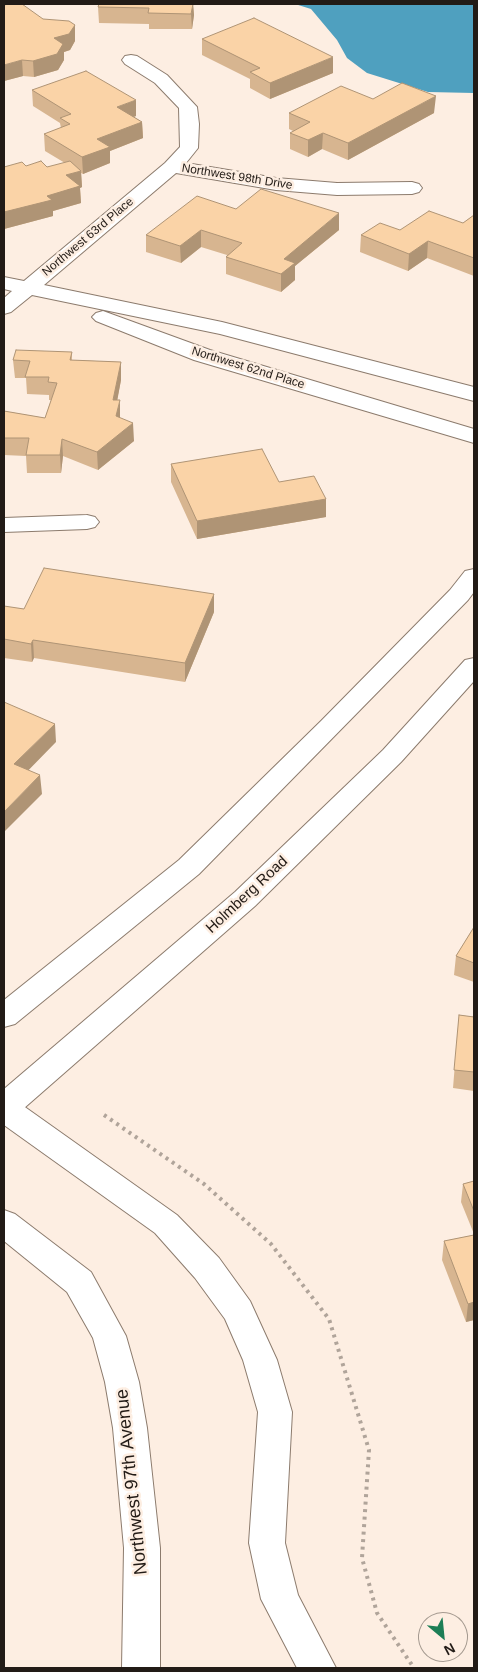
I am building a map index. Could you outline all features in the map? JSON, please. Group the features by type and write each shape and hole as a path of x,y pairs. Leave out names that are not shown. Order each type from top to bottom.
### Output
{"street":[{"name":"Northwest 98th Drive","path":"131,60 161,79 188,107 190,124 189,148 172,167"},
{"name":"Northwest 98th Drive","path":"172,167 276,184 337,189 412,188"},
{"name":"Northwest 63rd Place","path":"4,308 172,167"},
{"name":"Northwest 62nd Place","path":"4,283 222,328 474,394"},
{"name":"Northwest 62nd Place","path":"27,287 202,355 474,436"},
{"path":"4,525 87,522"},
{"path":"4,1016 189,867 330,727 459,595 474,576"},
{"name":"Holmberg Road","path":"4,1108 246,899 392,756 474,666"},
{"path":"4,1108 166,1224 207,1268 238,1311 260,1360 274,1412 267,1543 280,1599 317,1668"},
{"name":"Northwest 97th Avenue","path":"4,1223 79,1282 110,1336 122,1382 130,1428 142,1548 141,1668"}],"water":[{"path":"295,4 474,4 474,93 428,92 367,73 347,58 337,40 311,9"}],"building":[{"path":"22,4 43,19 69,21 75,25 69,34 54,38 63,44 57,54 33,61 22,60 4,65 4,5"},
{"path":"99,4 193,4 191,14 148,13 149,8 98,7"},
{"path":"254,18 333,57 270,83 250,72 260,68 202,39"},
{"path":"86,71 136,100 117,107 142,122 97,139 110,147 82,157 44,134 70,124 60,118 71,114 32,90"},
{"path":"402,83 436,96 348,143 323,133 308,140 290,133 310,122 289,113 341,86 373,99"},
{"path":"41,161 47,167 70,161 81,171 66,175 80,186 47,196 52,200 4,212 4,167 22,162 26,166"},
{"path":"261,189 339,213 284,259 295,263 281,274 226,257 242,243 201,230 180,246 146,235 197,196 236,209"},
{"path":"429,211 463,223 474,215 474,258 428,241 409,254 361,235 380,223 400,230"},
{"path":"16,350 72,352 70,360 121,362 113,400 120,400 116,416 133,423 97,452 62,439 60,455 26,455 29,438 4,438 4,411 45,418 57,383 48,382 49,377 25,377 30,361 13,360"},
{"path":"262,449 279,482 314,476 326,499 197,521 171,464"},
{"path":"44,568 214,594 185,663 33,640 31,644 4,639 4,606 24,609"},
{"path":"4,702 55,724 14,764 40,775 4,812"},
{"path":"474,927 474,963 456,956"},
{"path":"459,1015 474,1017 474,1072 454,1070"},
{"path":"474,1181 474,1211 463,1184"},
{"path":"474,1235 474,1302 468,1304 444,1241"}]}
